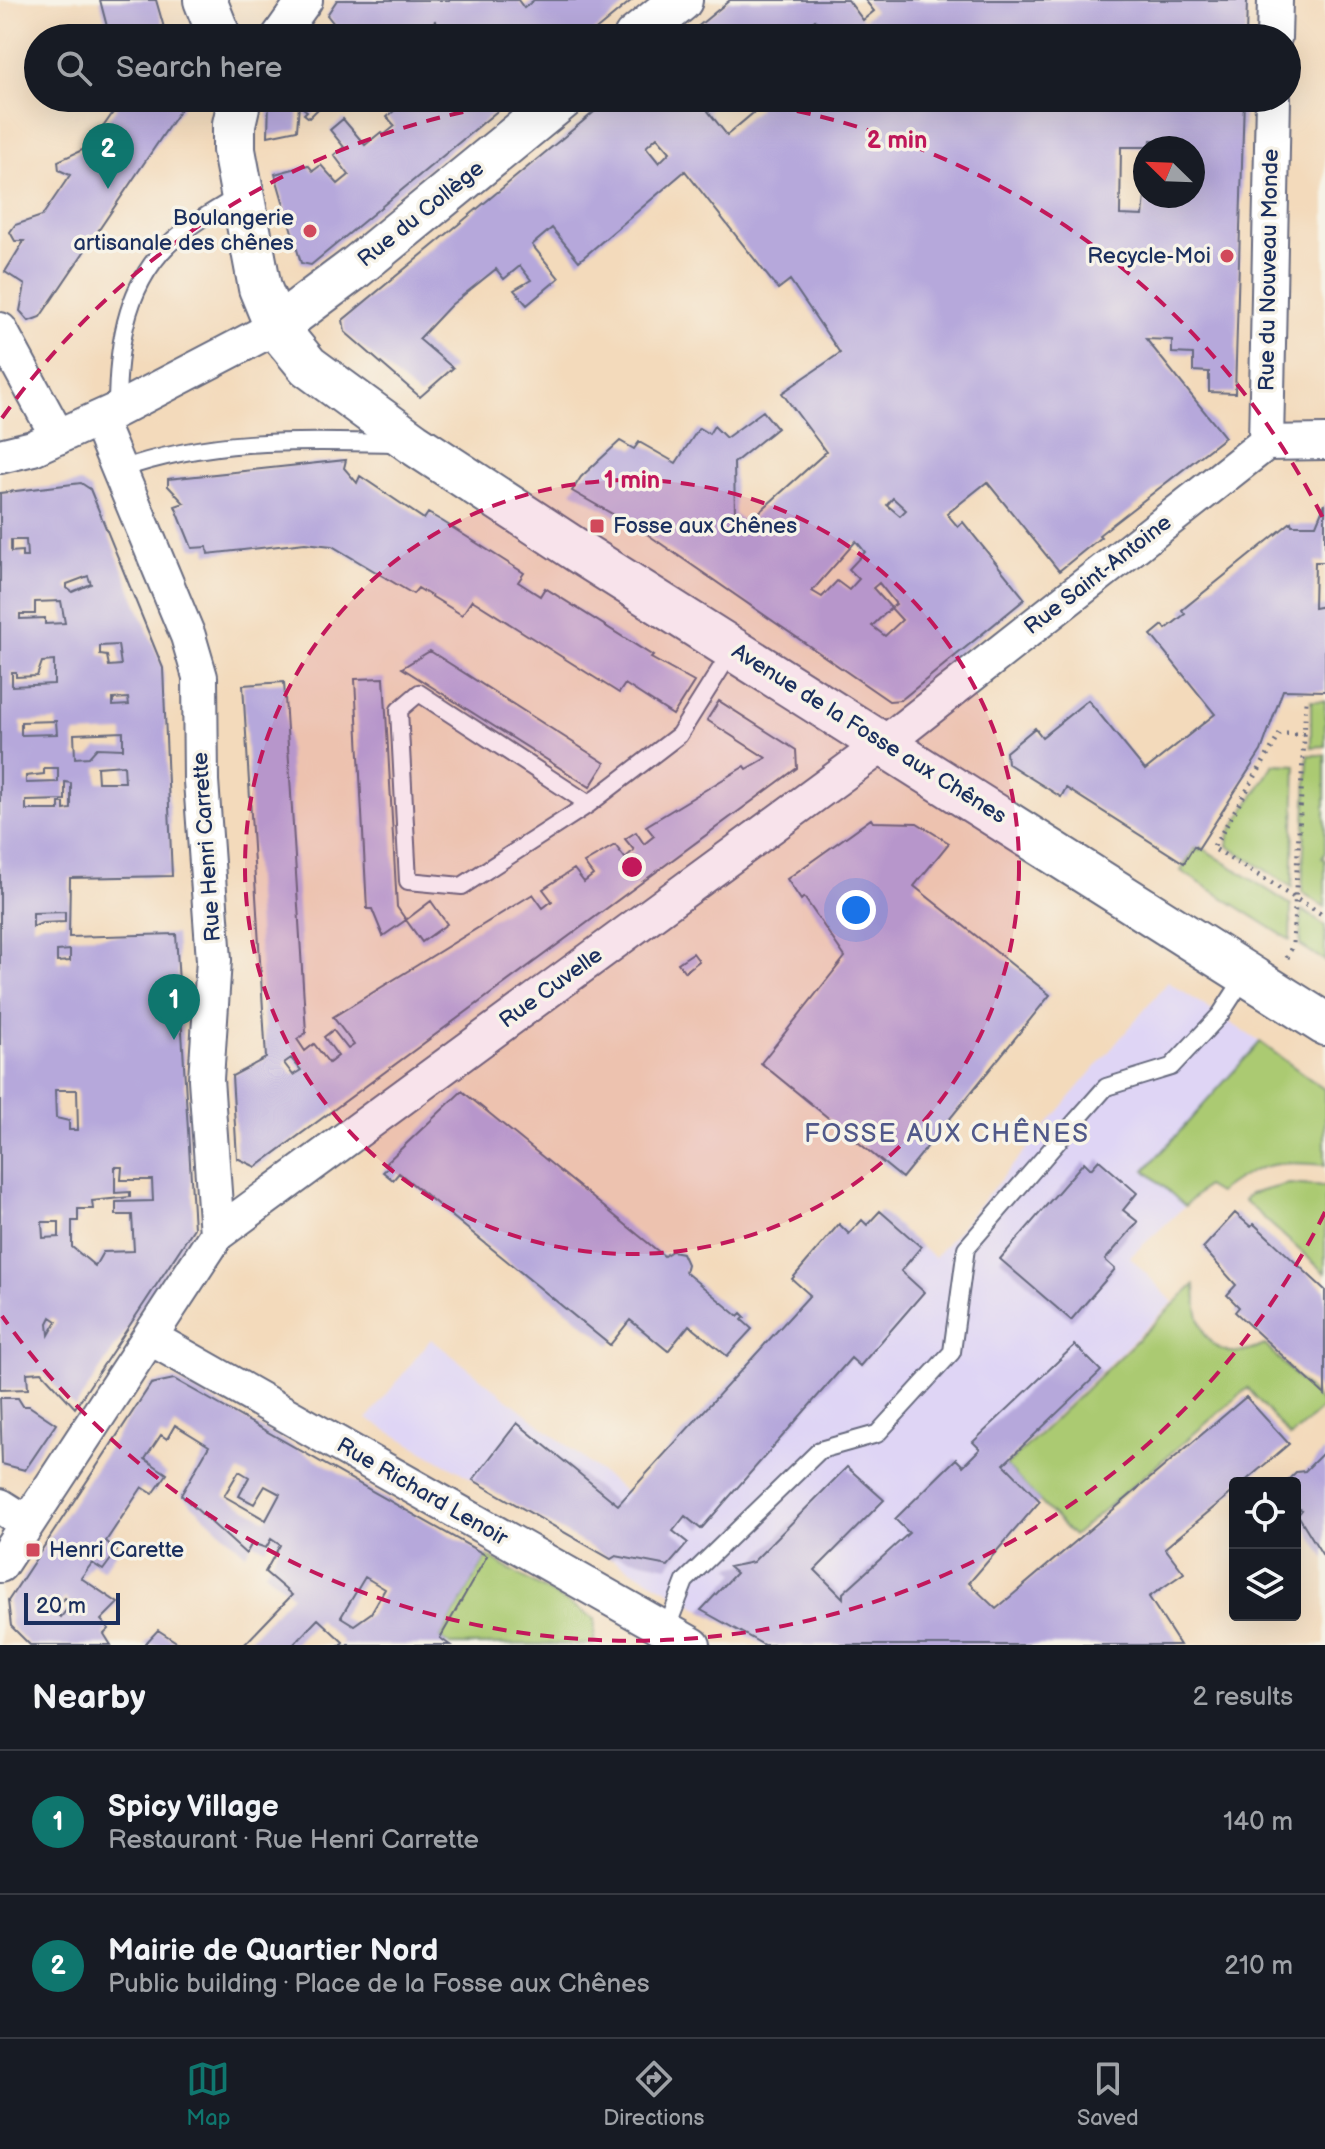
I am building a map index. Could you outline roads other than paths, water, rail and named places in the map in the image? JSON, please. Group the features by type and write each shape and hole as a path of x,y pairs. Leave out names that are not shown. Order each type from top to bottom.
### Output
{"street":[{"path":"205,0 214,24"},
{"path":"288,24 305,0"},
{"path":"652,24 681,0"},
{"path":"1274,24 1275,0"},
{"name":"Avenue de la Fosse aux Chênes","path":"237,112 233,136 241,195 260,288 276,327 308,366 413,443 1325,1024"},
{"name":"Rue du Collège","path":"276,327 355,268 546,112"},
{"name":"Rue du Nouveau Monde","path":"1266,443 1273,112"},
{"path":"0,456 58,437 276,327"},
{"path":"0,330 58,437"},
{"name":"Rue Henri Carrette","path":"107,414 119,470 188,636 200,677 201,781 214,960 206,1079 217,1234"},
{"path":"1266,443 1325,442"},
{"name":"Rue Saint-Antoine","path":"885,743 1266,443"},
{"name":"Rue Cuvelle","path":"217,1234 885,743"},
{"path":"0,1565 14,1515 151,1338 217,1234"},
{"name":"Rue Richard Lenoir","path":"151,1338 668,1640"}],"lane":[{"path":"107,414 121,334 144,276 182,232 241,195"},
{"path":"119,470 151,459 244,443 413,443"},
{"path":"589,804 419,693 399,710 408,881 462,886 589,804 679,735 733,648"},
{"path":"668,1640 685,1581 820,1450 877,1434 952,1352 966,1248 1060,1139 1106,1087 1171,1067 1220,1015 1247,974"}],"place":[{"name":"Mairie de Quartier Nord","path":"108,189"},
{"name":"Boulangerie artisanale des chênes","path":"310,231"},
{"name":"Recycle-Moi","path":"1227,256"},
{"name":"Fosse aux Chênes","path":"597,526"},
{"name":"Spicy Village","path":"174,1040"},
{"name":"Henri Carette","path":"33,1550"}],"district":[{"name":"FOSSE AUX CHÊNES","path":"947,1134"}]}
